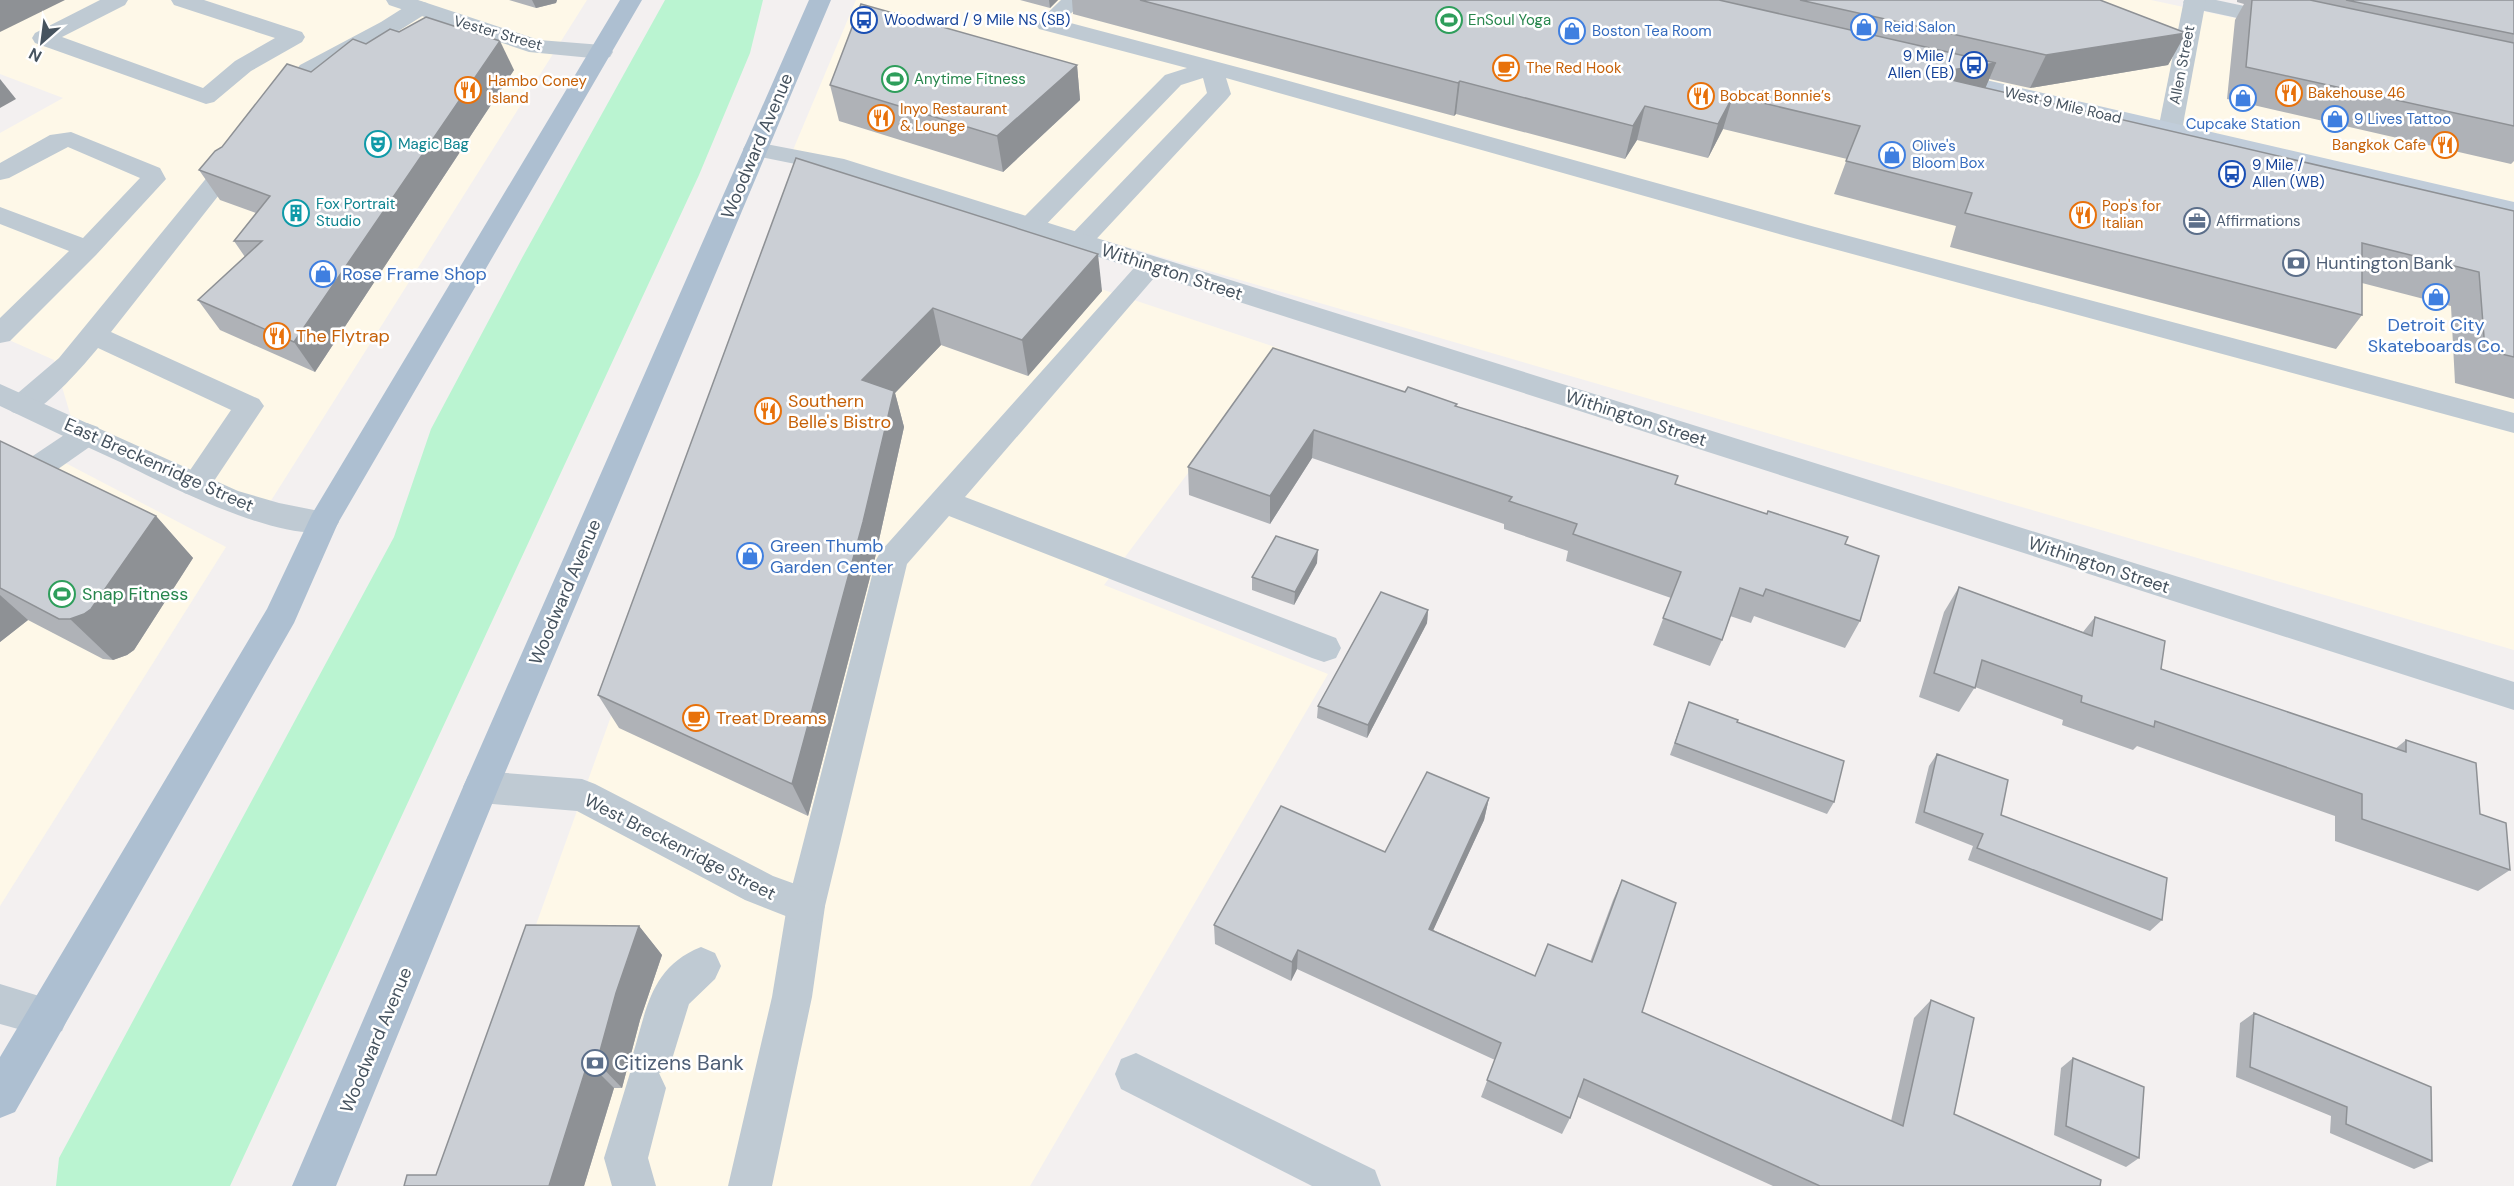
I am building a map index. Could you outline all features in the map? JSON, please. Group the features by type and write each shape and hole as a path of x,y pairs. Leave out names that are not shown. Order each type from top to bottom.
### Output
{"main road":[{"path":"0,1097 282,614 323,522 631,0"},
{"name":"Woodward Avenue","path":"314,1186 481,788 820,0"},
{"name":"West 9 Mile Road","path":"1923,72 2514,210"}],"street":[{"path":"117,0 44,38 206,96 243,66 294,37 196,2"},
{"path":"1074,0 1047,24 1806,233 2514,423"},
{"path":"2194,1 2308,26"},
{"name":"Allen Street","path":"2170,130 2194,1"},
{"path":"11,399 69,365 308,70 389,27 408,4"},
{"name":"Vester Street","path":"408,4 537,46 602,52"},
{"path":"1029,227 1173,80 1211,68"},
{"path":"1079,242 1219,94 1211,68"},
{"path":"0,173 59,140 71,139 151,173 153,179 87,249 0,334"},
{"name":"Withington Street","path":"755,149 835,164 2514,696"},
{"path":"140,193 207,194"},
{"path":"0,215 87,249"},
{"path":"750,1186 792,997 806,906 892,561 1151,265"},
{"path":"93,335 249,406 195,485"},
{"name":"East Breckenridge Street","path":"11,399 244,506 279,515 323,522"},
{"path":"0,494 87,434"},
{"path":"944,501 1324,648"},
{"name":"West Breckenridge Street","path":"481,788 582,795 759,888 806,906"},
{"path":"634,1186 626,1158 672,993 701,966"},
{"path":"0,1004 47,1017"},
{"path":"1136,1074 1359,1186"}],"shaded area":[{"path":"0,0 587,0 267,507 77,437 54,360 0,336 0,133 63,98 0,74"},
{"path":"856,0 2151,0 2514,78 2514,650 793,150"},
{"path":"807,191 1281,349 1104,585 1328,674 1030,1186 442,1186 641,633"},
{"path":"56,458 226,547 0,906 0,499"}],"green space":[{"path":"665,0 763,0 750,53 699,175 230,1186 56,1186 59,1158 394,537 431,429 522,258"}],"building":[{"path":"1140,0 1719,0 1996,63 1926,74 2514,211 2514,357 2485,350 2479,272 2362,243 2362,315 1965,213 1972,193 1846,161 1860,126 1733,96 1718,124 1645,106 1633,126"},
{"path":"1800,0 2100,0 2186,33 2046,55"},
{"path":"2252,0 2310,0 2514,43 2514,126 2246,67"},
{"path":"2346,0 2514,0 2514,34"},
{"path":"861,4 1077,65 997,136 830,85"},
{"path":"426,17 500,41 294,342 198,300 262,241 234,241 270,196 199,170 215,151 222,147 287,64 311,72 353,39 366,44 390,29 399,32"},
{"path":"796,158 1098,254 1022,340 933,308 862,380 894,391 863,522 792,784 598,695"},
{"path":"1273,348 1405,392 1408,387 1457,404 1455,406 1678,476 1675,484 1848,537 1845,544 1879,556 1860,621 1766,589 1763,596 1740,588 1722,640 1663,618 1681,572 1573,534 1577,524 1509,501 1512,497 1314,430 1270,496 1188,467"},
{"path":"0,441 156,516 91,609 84,614 70,619 59,619 0,588"},
{"path":"1276,536 1318,550 1295,592 1252,577"},
{"path":"1959,587 2092,636 2095,617 2165,641 2161,669 2406,752 2406,740 2476,763 2480,814 2506,823 2510,870 2362,819 2362,794 2155,721 2154,727 2081,702 2082,696 1982,660 1975,688 1934,673"},
{"path":"1381,592 1428,610 1368,725 1318,706"},
{"path":"1689,702 1844,761 1834,802 1675,743"},
{"path":"1937,754 2008,780 2001,815 2167,878 2162,920 1977,848 1983,834 1924,812"},
{"path":"1427,772 1489,798 1429,929 1535,976 1548,944 1592,962 1622,880 1676,903 1642,1012 1903,1126 1931,1000 1974,1018 1954,1114 2101,1180 2100,1186 1820,1186 1584,1079 1570,1118 1487,1080 1501,1043 1298,950 1292,962 1214,925 1281,806 1385,852"},
{"path":"526,925 639,926 616,993 597,1062 588,1062 549,1186 404,1186 407,1175 436,1175"},
{"path":"2254,1013 2431,1087 2432,1161 2346,1124 2347,1107 2250,1067"},
{"path":"2073,1058 2144,1087 2139,1158 2066,1126"}],"place":[{"name":"Woodward / 9 Mile NS (SB)","path":"864,20"},
{"name":"EnSoul Yoga","path":"1449,20"},
{"name":"Reid Salon","path":"1864,27"},
{"name":"Boston Tea Room","path":"1572,31"},
{"name":"9 Mile / Allen (EB)","path":"1974,65"},
{"name":"The Red Hook","path":"1506,68"},
{"name":"Anytime Fitness","path":"895,79"},
{"name":"Hambo Coney Island","path":"468,90"},
{"name":"Bakehouse 46","path":"2289,93"},
{"name":"Bobcat Bonnie’s","path":"1701,96"},
{"name":"Cupcake Station","path":"2243,98"},
{"name":"Inyo Restaurant & Lounge","path":"881,118"},
{"name":"9 Lives Tattoo","path":"2335,119"},
{"name":"Magic Bag","path":"378,144"},
{"name":"Bangkok Cafe","path":"2445,145"},
{"name":"Olive's Bloom Box","path":"1892,155"},
{"name":"9 Mile / Allen (WB)","path":"2232,174"},
{"name":"Fox Portrait Studio","path":"296,213"},
{"name":"Pop's for Italian","path":"2083,215"},
{"name":"Affirmations","path":"2197,221"},
{"name":"Huntington Bank","path":"2296,263"},
{"name":"Rose Frame Shop","path":"323,274"},
{"name":"Detroit City Skateboards Co.","path":"2436,297"},
{"name":"The Flytrap","path":"277,336"},
{"name":"Southern Belle's Bistro","path":"768,411"},
{"name":"Green Thumb Garden Center","path":"750,556"},
{"name":"Snap Fitness","path":"62,594"},
{"name":"Treat Dreams","path":"696,718"},
{"name":"Citizens Bank","path":"595,1063"}]}
